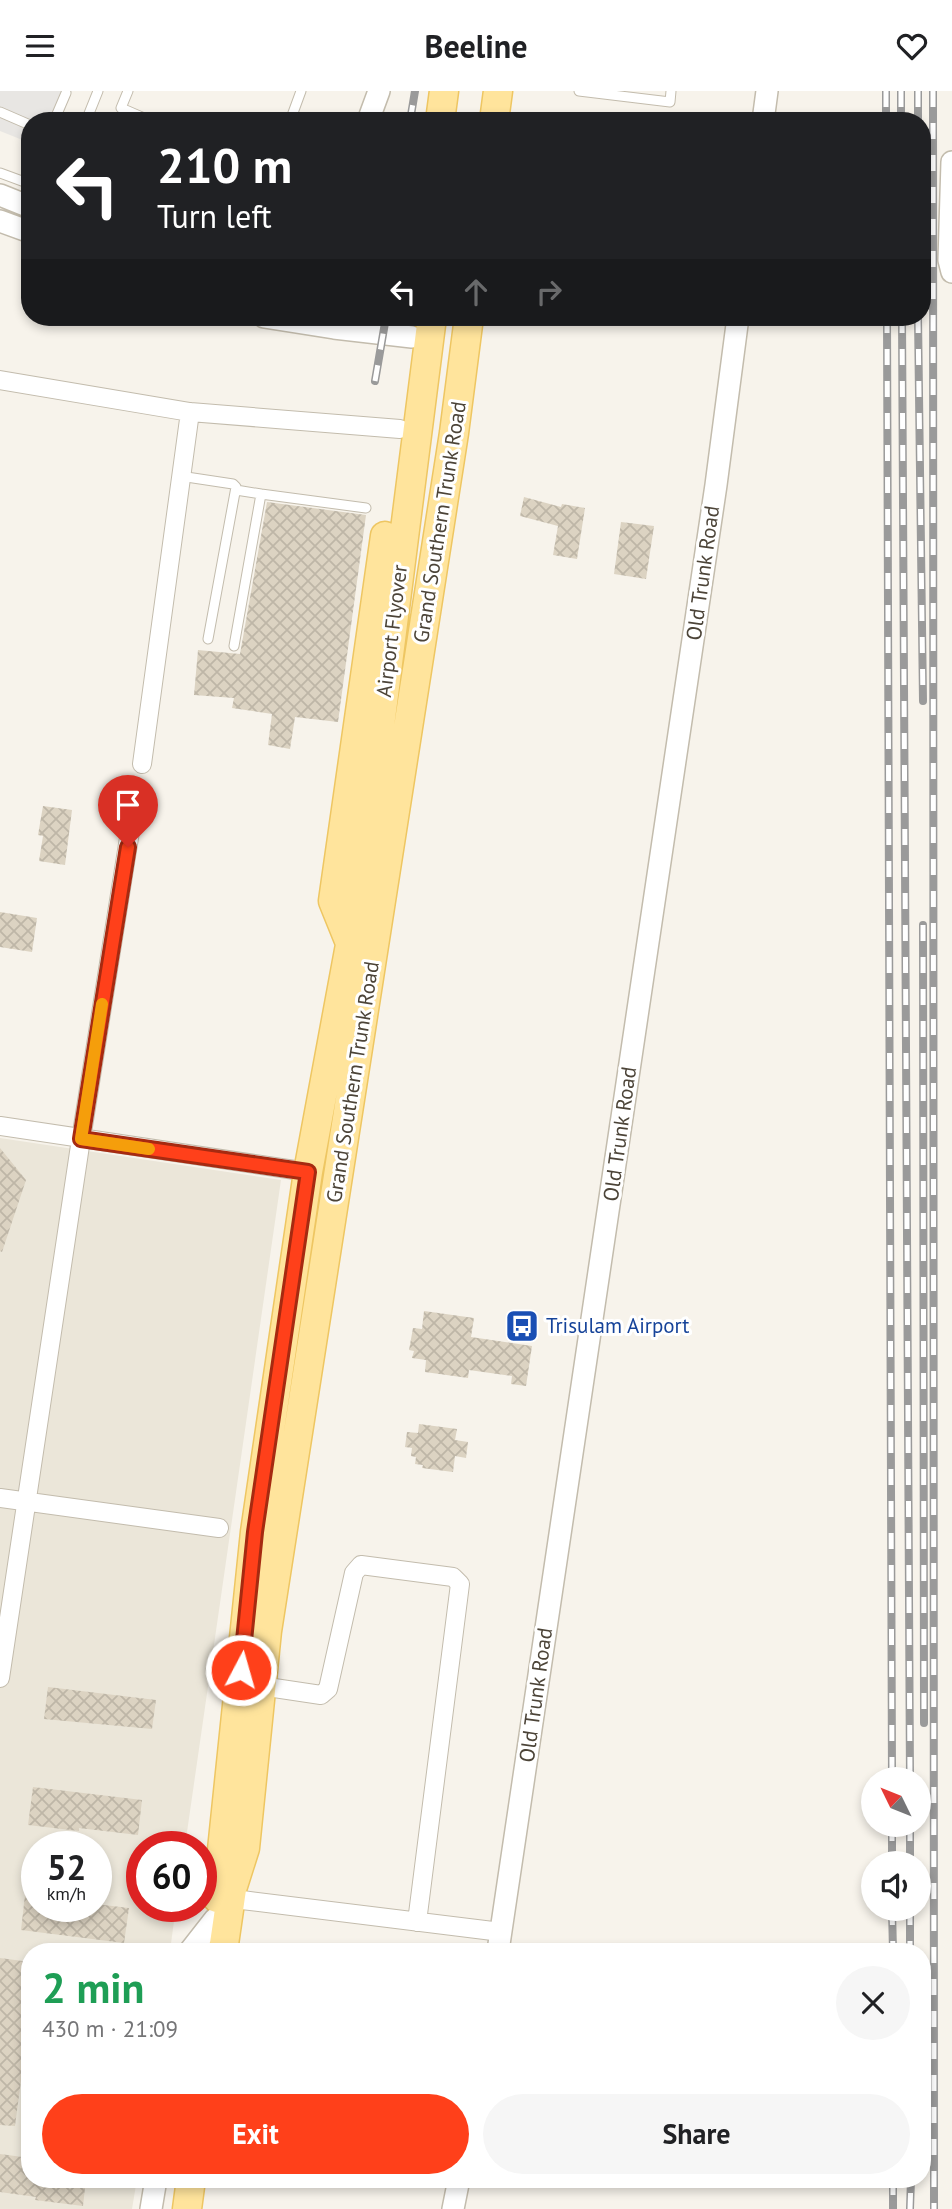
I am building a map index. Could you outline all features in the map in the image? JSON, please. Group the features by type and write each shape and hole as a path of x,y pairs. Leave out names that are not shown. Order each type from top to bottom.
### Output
{"main road":[{"path":"495,112 498,91"},
{"path":"434,112 436,103 447,99"},
{"name":"Airport Flyover","path":"351,946 431,326"},
{"name":"Grand Southern Trunk Road","path":"224,1943 232,1889 245,1848 269,1617 454,433 468,326"},
{"path":"351,946 333,901 413,327"},
{"name":"Grand Southern Trunk Road","path":"217,1900 255,1532 308,1172 351,946"},
{"name":"Grand Southern Trunk Road","path":"210,1943 214,1922"},
{"path":"171,2209 174,2188"},
{"path":"187,2209 190,2188"}],"street":[{"path":"371,112 379,91"},
{"path":"764,112 767,91"},
{"path":"952,162 949,260 952,272"},
{"path":"0,195 21,203"},
{"path":"0,221 21,229"},
{"name":"Old Trunk Road","path":"499,1942 712,513 737,326"},
{"path":"0,380 190,412 400,429"},
{"path":"142,764 190,412"},
{"path":"0,1678 136,794"},
{"path":"0,1126 308,1172"},
{"path":"0,1498 219,1528"},
{"path":"261,1686 321,1695 325,1693 354,1573 361,1565 453,1577 460,1584 417,1922"},
{"path":"236,1943 245,1848"},
{"path":"242,1900 417,1922 499,1942"},
{"path":"196,1943 213,1922"},
{"path":"151,2209 154,2188"},
{"path":"200,2209 203,2188"},
{"path":"453,2209 457,2188"}],"lane":[{"path":"90,112 98,91"},
{"path":"128,91 121,108 130,112"},
{"path":"293,112 301,91"},
{"path":"579,91 670,101 671,91"},
{"path":"57,112 65,92"},
{"path":"0,111 21,121"},
{"path":"0,173 21,181"},
{"path":"180,476 233,484 236,489 208,639"},
{"path":"236,489 366,508"},
{"path":"234,646 261,494"}],"shaded area":[{"path":"0,91 72,91 64,112 21,112 21,139 0,131"},
{"path":"0,1138 281,1180 187,1831 126,1831 126,1922 174,1922 171,1943 21,1943 21,2188 136,2188 132,2209 0,2209"}],"building":[{"path":"524,497 561,507 562,504 585,508 577,559 553,555 558,526 520,516"},
{"path":"267,502 366,515 338,722 295,717 290,749 268,745 272,714 232,708 234,698 194,695 198,650 240,654"},
{"path":"621,522 654,526 646,579 614,574"},
{"path":"43,806 72,810 65,865 39,861 43,836 38,835"},
{"path":"0,912 37,918 32,952 0,947"},
{"path":"0,1148 26,1180 2,1252 0,1251"},
{"path":"424,1311 474,1318 471,1337 532,1346 526,1386 511,1384 512,1376 469,1370 468,1378 425,1372 426,1360 412,1358 414,1351 409,1350 413,1328 422,1329"},
{"path":"419,1424 457,1429 455,1440 468,1442 466,1458 455,1456 453,1472 422,1468 423,1465 415,1464 416,1457 411,1456 412,1448 405,1447 407,1432 418,1433"},
{"path":"48,1687 156,1700 152,1729 44,1719"},
{"path":"33,1787 142,1800 138,1831 126,1831 126,1834 28,1825"},
{"path":"112,1906 126,1908 124,1943 21,1930 22,1922 112,1922"},
{"path":"0,1958 21,1961 21,2081 15,2126 0,2125"},
{"path":"0,2154 21,2157 21,2188 85,2188 83,2206 0,2192"}],"railway":[{"path":"412,112 415,91"},
{"path":"886,91 886,112"},
{"path":"901,91 901,112"},
{"path":"918,91 918,112"},
{"path":"933,91 934,2209"},
{"path":"375,381 384,326"},
{"path":"887,326 892,1767"},
{"path":"902,326 910,1767"},
{"path":"918,326 923,701"},
{"path":"923,925 924,1723"},
{"path":"892,1837 892,1851"},
{"path":"910,1837 910,1851"},
{"path":"892,1921 893,1943"},
{"path":"910,1921 910,1943"},
{"path":"893,2188 893,2209"},
{"path":"910,2209 911,2188"}],"slow traffic":[{"path":"102,1004 81,1139 149,1149"}],"place":[{"name":"Trisulam Airport","path":"522,1326"}],"route":[{"path":"128,847 81,1139 308,1172 255,1532 241,1670"}]}
